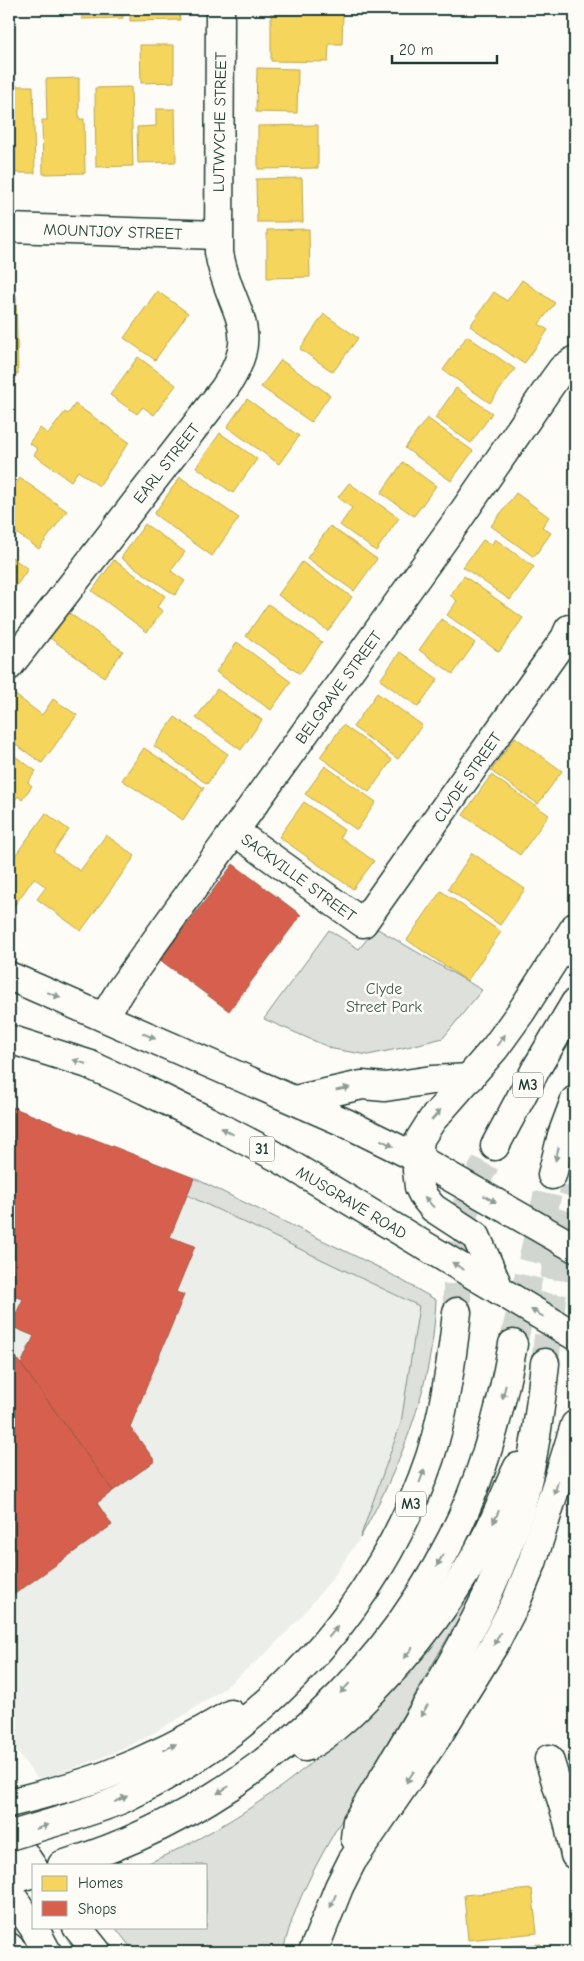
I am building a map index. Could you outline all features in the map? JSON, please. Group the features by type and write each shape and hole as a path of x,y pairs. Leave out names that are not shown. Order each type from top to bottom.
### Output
{"main road":[{"name":"LUTWYCHE STREET","path":"218,235 220,9"},
{"name":"MOUNTJOY STREET","path":"9,228 218,235"},
{"name":"EARL STREET","path":"9,666 236,372 244,342 244,330 221,268 218,235"},
{"name":"BELGRAVE STREET","path":"104,1017 126,982 457,521 554,380 562,369 575,360"},
{"name":"CLYDE STREET","path":"363,923 566,638 569,629"},
{"name":"SACKVILLE STREET","path":"234,831 363,923"},
{"path":"500,1291 476,1236 433,1208 424,1197 419,1187 417,1158 420,1139 425,1128 495,1048 521,1012 575,927"},
{"path":"9,976 295,1100 417,1158 575,1248"},
{"name":"M3","path":"495,1146 536,1069 569,1013"},
{"name":"MUSGRAVE ROAD","path":"9,1039 88,1064 208,1121 279,1158 575,1336"},
{"path":"295,1100 362,1085 384,1087 432,1080 470,1078"},
{"path":"552,1175 562,1135 575,1100"},
{"name":"M3","path":"9,1836 120,1800 167,1775 217,1743 256,1712 303,1670 352,1608 385,1559 412,1501 430,1457 439,1425 452,1360 457,1312"},
{"path":"65,1864 135,1838 180,1816 228,1788 264,1763 306,1728 378,1652 410,1610 452,1538 486,1458 506,1384 513,1344"},
{"path":"352,1862 357,1821 458,1656 486,1600 502,1562 520,1510 538,1425 545,1363"},
{"path":"264,1763 310,1746 347,1716 385,1680 416,1643 453,1594 476,1555 538,1425"},
{"path":"313,1952 336,1894 352,1862 437,1737 494,1645 516,1602 532,1564 575,1425"},
{"path":"9,1803 104,1776 163,1751 213,1724 303,1670"},
{"path":"549,1759 568,1821 575,1855"},
{"path":"9,1832 32,1866"},
{"path":"9,1880 32,1874"},
{"path":"9,1892 32,1925"},
{"path":"34,1928 47,1952"},
{"path":"79,1928 97,1952"},
{"path":"9,1947 14,1952"}],"shaded area":[{"path":"9,1106 194,1178 382,1269 436,1300 431,1349 420,1399 405,1447 385,1493 360,1538 331,1580 300,1618 265,1654 227,1686 186,1714 143,1739 98,1759 51,1776 37,1778 9,1741"}],"green space":[{"name":"Clyde Street Park","path":"376,928 482,990 443,1038 368,1055 333,1049 264,1019 329,930 359,949"},
{"path":"194,1178 382,1269 436,1300 431,1350 420,1399 404,1447 360,1538 401,1423 419,1306 187,1195"},
{"path":"470,1577 480,1582 317,1864 297,1907 283,1952 134,1952 116,1928 208,1928 208,1864 146,1864 202,1837 257,1803 284,1784 334,1743 367,1709"}],"building: Homes":[{"path":"82,9 123,9 123,18 82,19"},
{"path":"130,9 179,9 180,20 130,21"},
{"path":"271,13 343,14 342,44 329,44 328,62 271,61"},
{"path":"140,45 174,45 174,82 141,83"},
{"path":"257,68 298,69 297,113 256,112"},
{"path":"79,78 79,119 84,119 85,173 43,174 42,120 47,120 46,79"},
{"path":"9,86 33,86 35,173 9,173"},
{"path":"131,87 133,166 96,167 95,88"},
{"path":"156,109 175,109 176,162 138,163 137,127 156,126"},
{"path":"318,125 318,168 258,169 258,126"},
{"path":"302,178 303,222 257,222 256,179"},
{"path":"309,229 310,277 267,278 267,230"},
{"path":"522,280 555,303 539,324 548,330 524,364 470,326 494,292 507,301"},
{"path":"157,291 188,313 155,360 124,338"},
{"path":"9,296 16,296 18,374 9,374"},
{"path":"324,314 358,338 333,372 300,349"},
{"path":"467,336 515,369 490,403 443,370"},
{"path":"138,357 176,385 154,415 143,407 137,414 110,395"},
{"path":"281,360 330,395 311,422 261,387"},
{"path":"456,388 492,413 471,443 435,418"},
{"path":"247,399 299,436 279,464 227,427"},
{"path":"75,404 129,442 99,486 78,471 71,481 34,455 38,449 29,443 40,428 48,434 65,412 68,414"},
{"path":"427,418 473,451 451,481 405,448"},
{"path":"220,433 257,459 233,493 196,467"},
{"path":"403,462 436,486 414,516 381,493"},
{"path":"180,477 239,518 212,556 154,514"},
{"path":"20,478 67,511 39,549 9,528 9,494"},
{"path":"349,483 399,518 376,551 340,525 352,508 338,497"},
{"path":"516,493 549,517 542,527 551,533 534,557 491,526"},
{"path":"145,524 185,552 171,571 185,581 175,595 121,558"},
{"path":"330,526 377,559 354,591 307,558"},
{"path":"495,539 534,567 510,600 463,567 483,540 491,545"},
{"path":"9,555 28,569 9,596"},
{"path":"114,560 165,596 157,607 163,611 147,632 92,591"},
{"path":"302,562 352,597 328,631 278,595"},
{"path":"464,576 523,618 499,652 447,615 457,601 450,595"},
{"path":"268,604 322,642 300,674 246,636"},
{"path":"69,613 123,651 104,677 50,638"},
{"path":"441,619 475,643 453,674 419,650"},
{"path":"237,642 291,682 271,710 216,672"},
{"path":"400,652 438,679 418,707 380,680"},
{"path":"217,689 262,720 241,750 196,718"},
{"path":"10,691 42,715 53,699 77,715 42,763 9,740"},
{"path":"377,693 422,725 398,759 353,727"},
{"path":"175,717 228,754 207,784 154,746"},
{"path":"343,725 392,760 369,792 320,757"},
{"path":"515,737 562,771 538,804 491,771"},
{"path":"144,748 204,788 183,820 122,780"},
{"path":"9,752 36,771 28,782 32,786 22,800 18,796 9,809"},
{"path":"325,766 376,802 357,830 305,794"},
{"path":"491,775 549,815 520,855 463,815"},
{"path":"304,802 344,830 340,837 374,861 353,889 279,837"},
{"path":"46,813 69,830 53,852 80,871 106,835 135,856 81,931 37,899 46,887 34,878 14,906 9,903 9,864"},
{"path":"472,853 525,889 500,925 448,889"},
{"path":"441,891 501,932 467,981 407,940"},
{"path":"532,1889 537,1933 468,1940 464,1895"},
{"path":"541,1944 542,1952 467,1952 467,1949"}],"building: Shops":[{"path":"233,864 301,915 229,1011 160,960"},
{"path":"9,1106 194,1178 170,1237 195,1246 176,1292 184,1295 130,1427 155,1461 113,1491 21,1364 34,1336 10,1326 23,1299 9,1294"},
{"path":"9,1348 113,1491 97,1503 112,1525 9,1598"}],"tunnel":[{"path":"457,1312 459,1240 465,1212 469,1198 495,1146"},
{"path":"513,1344 552,1175"},
{"path":"545,1363 558,1253 562,1231 575,1189"}]}
